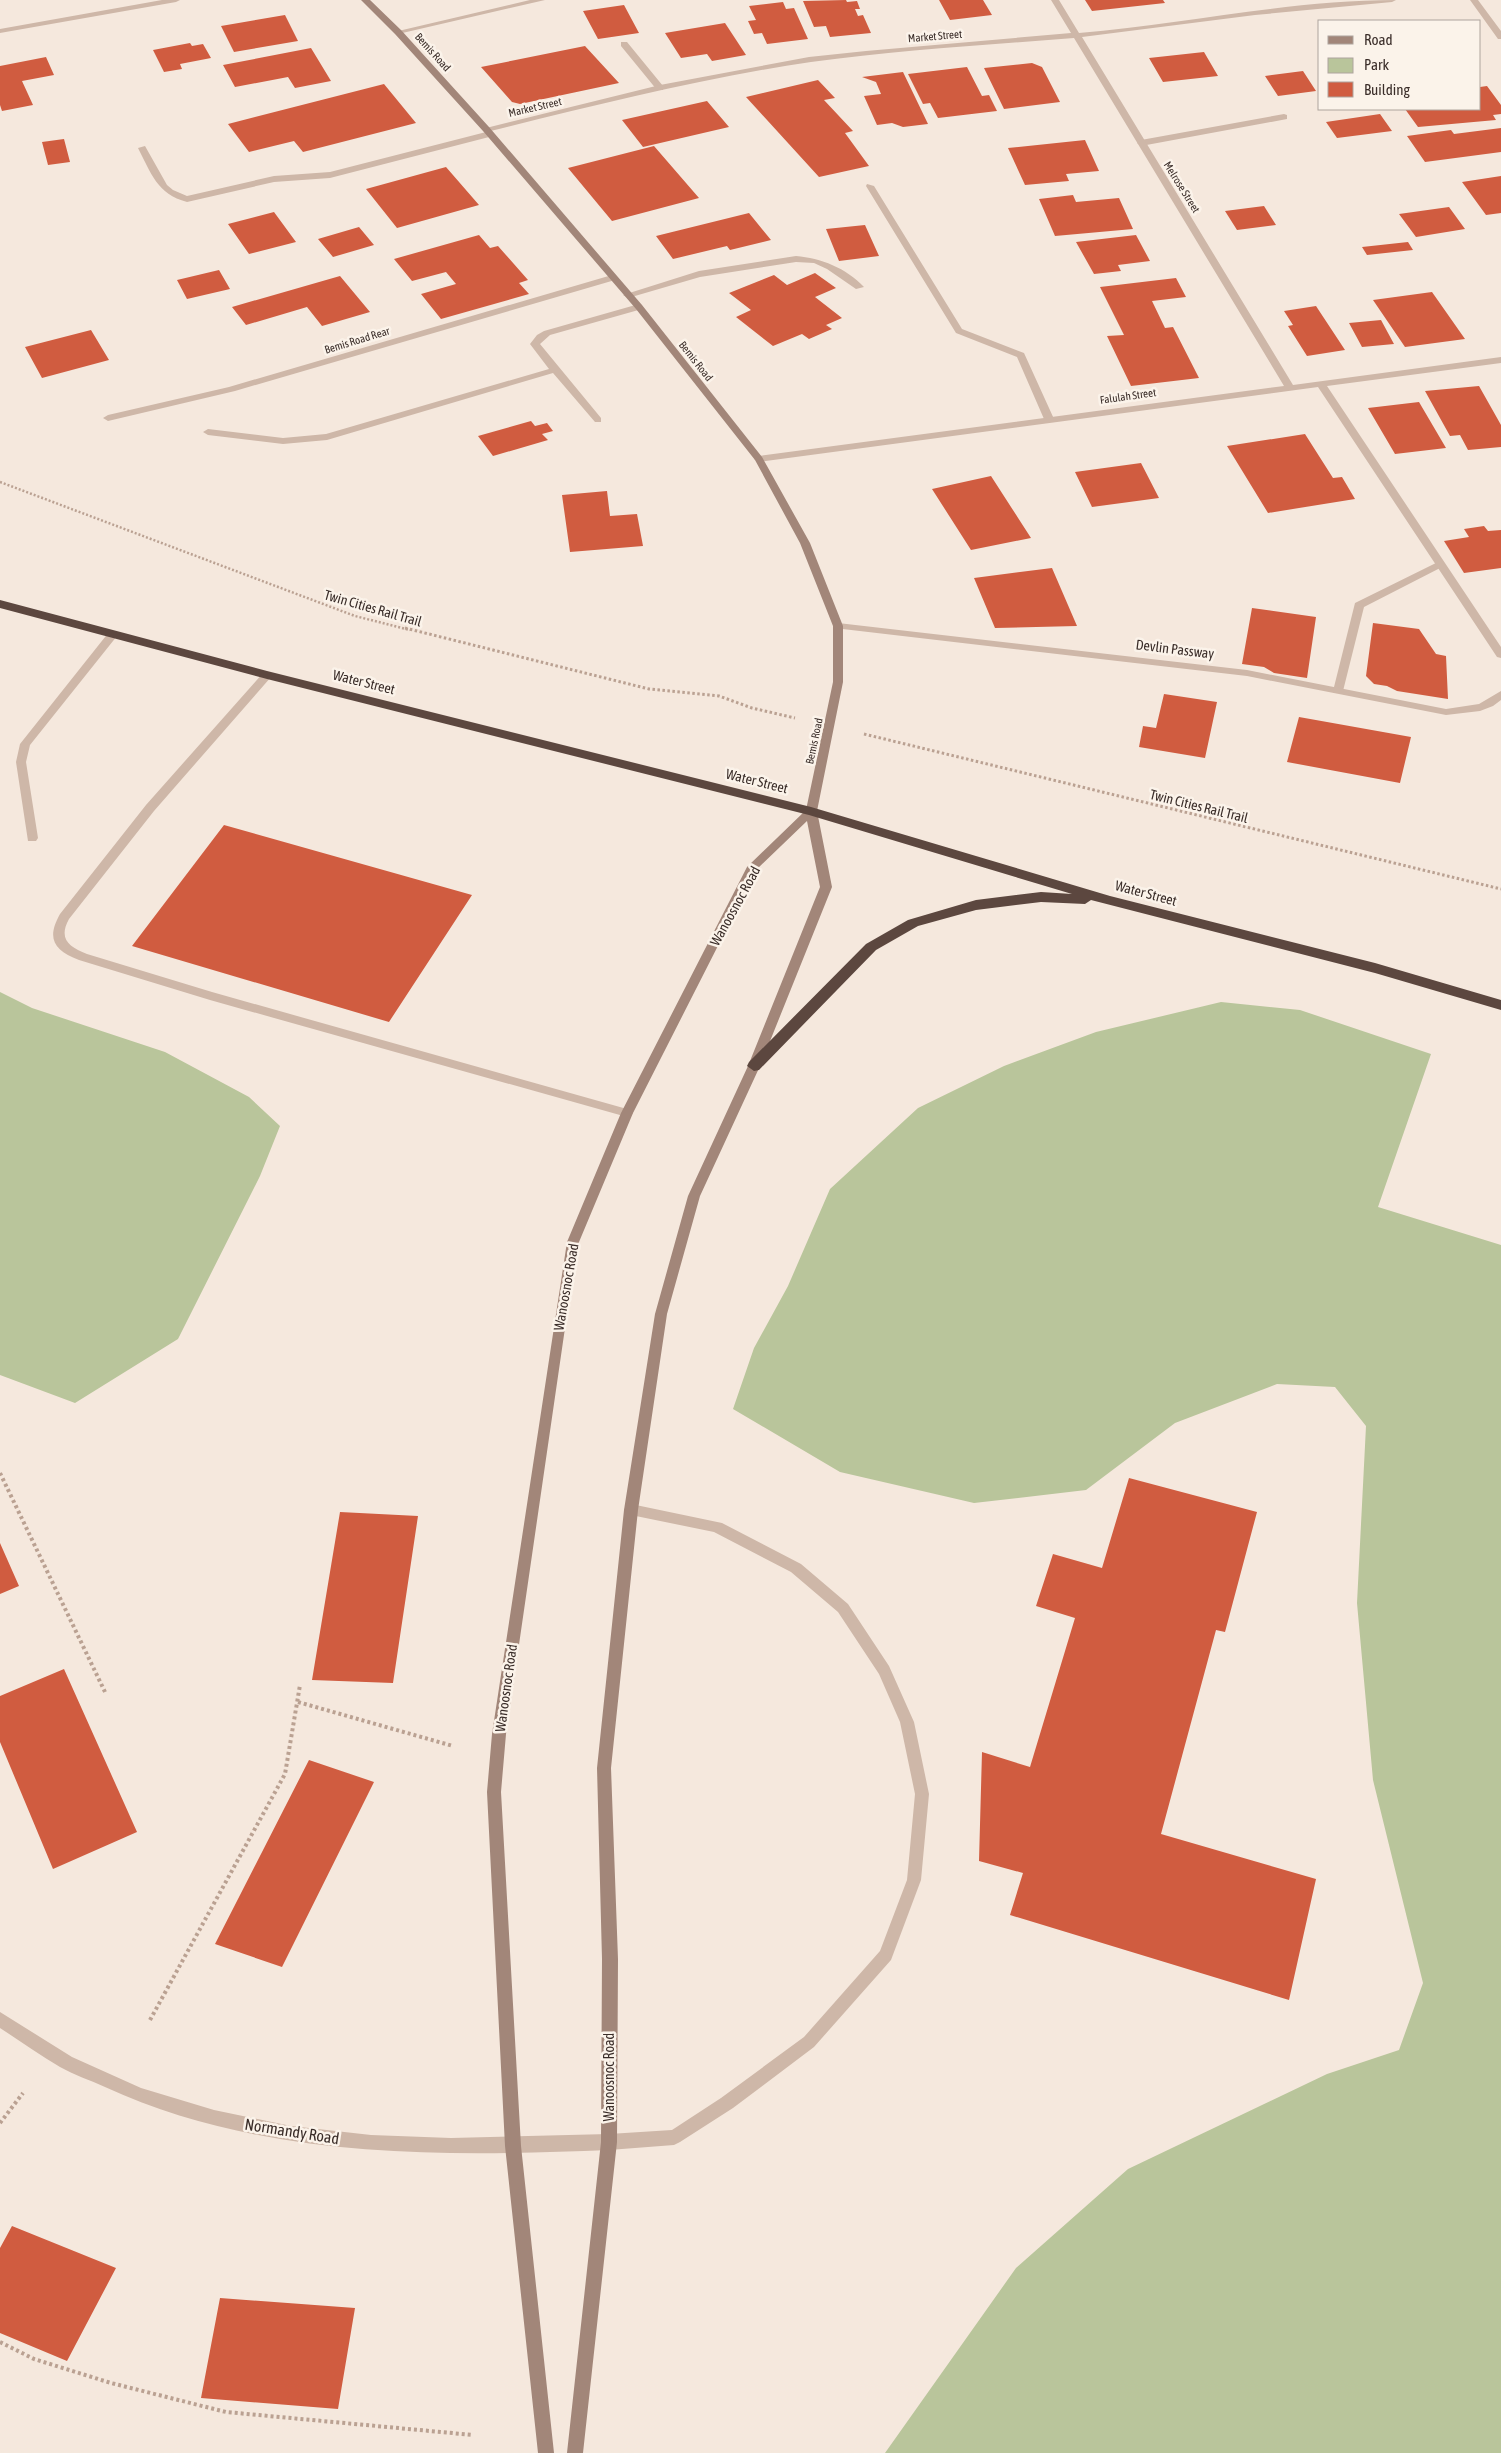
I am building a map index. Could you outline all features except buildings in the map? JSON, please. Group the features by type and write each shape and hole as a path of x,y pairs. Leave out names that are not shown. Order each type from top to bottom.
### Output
{"highway":[{"name":"Water Street","path":"0,604 267,674 811,811 1108,900 1375,968 1501,1005"},
{"path":"754,1066 871,947 913,922 976,905 1032,898 1108,900"}],"main road":[{"name":"Bemis Road","path":"365,0 398,32 488,132 628,295 759,459 805,543 838,626 838,682 811,811"},
{"name":"Wanoosnoc Road","path":"575,2453 609,2142 610,1959 604,1768 631,1510 661,1314 694,1196 754,1066 826,887 811,811"},
{"name":"Wanoosnoc Road","path":"546,2453 513,2146 494,1792 499,1734 573,1242 627,1113 753,867 811,811"}],"street":[{"path":"0,31 176,0"},
{"path":"398,32 540,0"},
{"name":"Melrose Street","path":"1055,0 1075,36 1289,386"},
{"name":"Market Street","path":"142,148 165,190 178,198 186,199 274,179 330,175 660,88 809,60 1075,36 1255,13 1392,0"},
{"path":"1474,0 1501,37"},
{"path":"624,44 660,88"},
{"path":"1142,143 1284,117"},
{"path":"870,186 959,331 1021,355 1049,419"},
{"path":"628,295 700,274 810,259 825,264 859,287"},
{"name":"Bemis Road Rear","path":"108,418 232,389 612,278"},
{"path":"598,420 554,370 536,344 540,337 560,329 639,308"},
{"name":"Falulah Street","path":"759,459 1289,386 1501,360"},
{"path":"208,432 283,440 327,436 554,370"},
{"path":"1320,382 1501,655"},
{"path":"1338,691 1359,604 1440,564"},
{"name":"Devlin Passway","path":"838,626 1247,673 1446,712 1469,711 1494,703 1501,694"},
{"path":"32,838 21,762 25,744 113,634"},
{"path":"267,674 150,808 64,917 58,927 57,935 64,948 83,957 210,996 627,1113"},
{"name":"Normandy Road","path":"0,2018 28,2040 72,2066 121,2088 172,2106 222,2120 275,2130 375,2143 513,2146 674,2137 727,2103 809,2042 886,1955 914,1880 922,1794 903,1713 884,1670 843,1608 796,1568 717,1528 631,1510"}],"path":[{"name":"Twin Cities Rail Trail","path":"0,482 355,616 649,689 720,696 752,708"},
{"name":"Twin Cities Rail Trail","path":"892,741 1501,889"},
{"path":"0,1473 105,1692"},
{"path":"150,2020 285,1774 300,1685"},
{"path":"298,1702 453,1746"},
{"path":"0,2123 23,2093"},
{"path":"0,2342 34,2359 111,2383 226,2412 473,2434"}],"green space":[{"path":"0,992 32,1008 165,1052 249,1097 280,1126 260,1176 178,1339 75,1403 0,1375"},
{"path":"1221,1002 1300,1010 1431,1054 1378,1207 1501,1245 1501,2453 885,2453 1016,2268 1128,2169 1327,2074 1399,2050 1423,1983 1373,1780 1357,1603 1366,1426 1335,1387 1277,1384 1175,1423 1086,1490 974,1503 840,1472 733,1409 754,1348 788,1286 830,1189 918,1108 1004,1066 1096,1032"}]}
